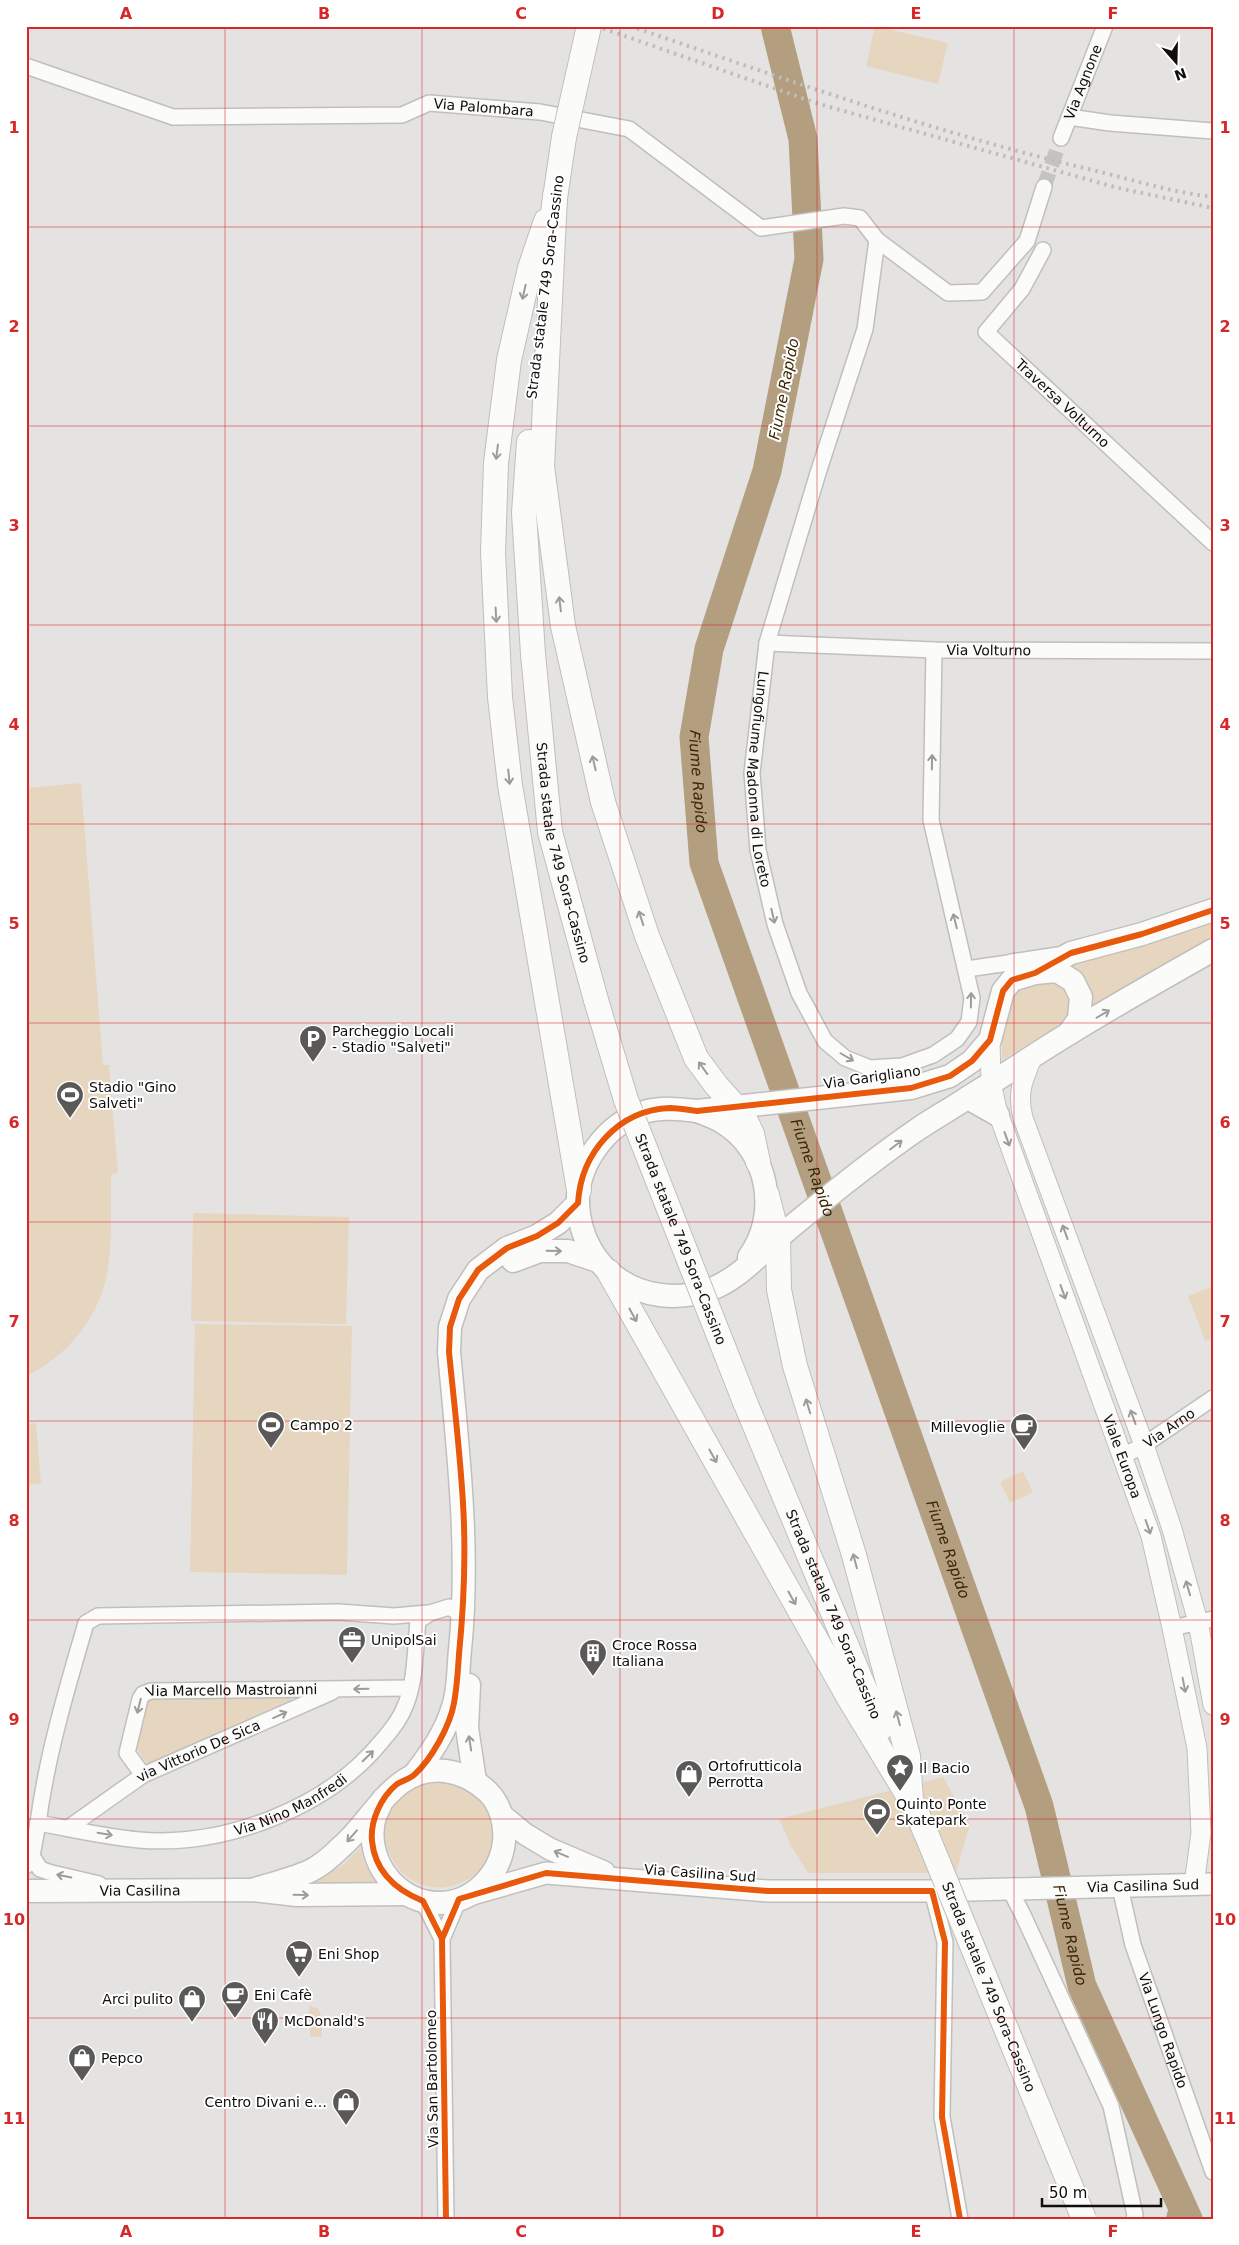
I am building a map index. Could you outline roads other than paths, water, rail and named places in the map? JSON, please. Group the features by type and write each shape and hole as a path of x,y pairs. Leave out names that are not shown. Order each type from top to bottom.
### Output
{"highway":[{"name":"Strada statale 749 Sora-Cassino","path":"589,26 564,138 555,196 534,354 524,513 533,654 550,832 596,1000 626,1100 745,1402 928,1838 1084,2219"},
{"path":"555,196 542,466 563,626 603,802 647,936 696,1058 744,1104 743,1115 752,1134 758,1162"},
{"path":"555,196 530,268 509,360 496,463 493,552 500,697 510,784 578,1196"},
{"path":"767,1195 784,1233 779,1290 795,1366 854,1555 905,1746 911,1800"},
{"path":"603,1267 849,1698 911,1800"}],"main road":[{"name":"Via Garigliano","path":"744,1104 911,1088 950,1076 972,1062 990,1040 1003,991 1012,980 1035,973 1072,953 1142,934 1213,910"},
{"name":"Via Garigliano","path":"784,1233 918,1128 1069,1033 1213,950"},
{"name":"Via Garigliano","path":"1035,973 1057,971 1073,981 1081,997 1080,1012 1079,1019 1069,1033"},
{"path":"968,1098 998,1115"},
{"path":"603,1267 587,1244 582,1230 578,1196 586,1164 600,1142 620,1124 644,1112 670,1108 697,1111 744,1104"},
{"path":"697,1111 722,1122 743,1139 758,1162 764,1178 767,1195 767,1213 763,1231 756,1248 745,1264 732,1276"},
{"path":"475,1781 467,1728 461,1705 463,1504 449,1352 450,1327 459,1299 478,1270 507,1248 537,1236 558,1223 578,1196"},
{"path":"461,1705 476,1615 476,1503 462,1351 463,1329 471,1305 488,1279 510,1262 540,1251 568,1251 603,1267 631,1287 656,1296 683,1296 709,1290 748,1267 784,1233"},
{"name":"Via Casilina","path":"414,1775 435,1749 447,1724 461,1705"},
{"name":"Via Casilina","path":"26,1891 252,1890 297,1895 414,1897 440,1903 464,1897 484,1884 496,1869 503,1852 505,1833 502,1815 491,1796 475,1781 456,1772 435,1770 414,1775 397,1785 383,1799 342,1848 310,1871 252,1890"},
{"name":"Via Casilina","path":"383,1799 374,1819 372,1840 377,1862 388,1880 414,1897"},
{"name":"Via Casilina Sud","path":"502,1815 525,1834 550,1849 622,1880"},
{"name":"Via Casilina Sud","path":"464,1897 546,1873 768,1891 932,1891 1204,1884"}],"street":[{"name":"Via Agnone","path":"1061,138 1105,26"},
{"name":"Via Palombara","path":"26,66 173,117 402,115 429,103 540,112 629,129 762,228 844,216 860,218 877,240 948,293 982,292 1027,241 1044,187"},
{"path":"1069,117 1110,123 1213,131"},
{"name":"Lungofiume Madonna di Loreto","path":"877,240 865,329 818,473 767,643 752,773 758,850 775,924 799,992 825,1040 845,1058 870,1068 902,1066 933,1055 957,1039 968,1022 972,998 967,969 930,820 934,650"},
{"name":"Traversa Volturno","path":"1042,250 1022,289 986,332 1213,543"},
{"name":"Via Volturno","path":"767,643 934,650 1213,651"},
{"path":"967,969 1072,953"},
{"path":"1008,963 1035,973"},
{"name":"Viale Europa","path":"990,1040 991,1082 998,1115 1151,1536 1196,1748 1204,1884"},
{"name":"Viale Europa","path":"1032,1058 1020,1086 1019,1103 1022,1118 1144,1445 1205,1621 1213,1704"},
{"name":"Via Arno","path":"1123,1456 1144,1445 1213,1398"},
{"path":"129,1890 52,1873 40,1869 29,1861 38,1823 42,1793 86,1622 98,1616 338,1612 394,1616 430,1613 449,1607 463,1615"},
{"name":"Via Nino Manfredi","path":"38,1823 140,1840 177,1839 224,1832 287,1811 320,1795 339,1782 373,1752 393,1728 406,1704 410,1688 418,1622 430,1613"},
{"path":"1172,1628 1205,1621"},
{"name":"Via Marcello Mastroianni","path":"144,1775 128,1753 143,1694 151,1691 410,1688"},
{"name":"via Vittorio De Sica","path":"68,1828 144,1775 338,1689"},
{"name":"Via Lungo Rapido","path":"1120,1887 1133,1945 1213,2172"},
{"path":"1018,1888 1024,1915 1111,2106 1136,2215 1134,2219"},
{"path":"932,1891 945,1942 942,2117 960,2219"},
{"path":"414,1897 442,1939 464,1897"},
{"name":"Via San Bartolomeo","path":"442,1939 446,2219"}],"waterway":[{"name":"Fiume Rapido","path":"775,26 803,139 809,259 767,471 709,649 694,737 704,863 1039,1806 1082,1986 1188,2219"},
{"path":"1174,2219 1179,2199"}],"tunnel":[{"path":"1044,187 1061,138"}],"railway":[{"path":"596,26 819,104 1118,188 1213,208"},
{"path":"630,26 854,102 966,137 1163,188 1213,197"}],"place":[{"name":"Parcheggio Locali - Stadio \"Salveti\"","path":"313,1063"},
{"name":"Stadio \"Gino Salveti\"","path":"70,1119"},
{"name":"Campo 2","path":"271,1449"},
{"name":"Millevoglie","path":"1024,1451"},
{"name":"UnipolSai","path":"352,1664"},
{"name":"Croce Rossa Italiana","path":"593,1677"},
{"name":"Il Bacio","path":"900,1792"},
{"name":"Ortofrutticola Perrotta","path":"689,1798"},
{"name":"Quinto Ponte Skatepark","path":"877,1836"},
{"name":"Eni Shop","path":"299,1978"},
{"name":"Eni Cafè","path":"235,2019"},
{"name":"Arci pulito","path":"192,2023"},
{"name":"McDonald's","path":"265,2045"},
{"name":"Pepco","path":"82,2082"},
{"name":"Centro Divani e…","path":"346,2126"}]}
